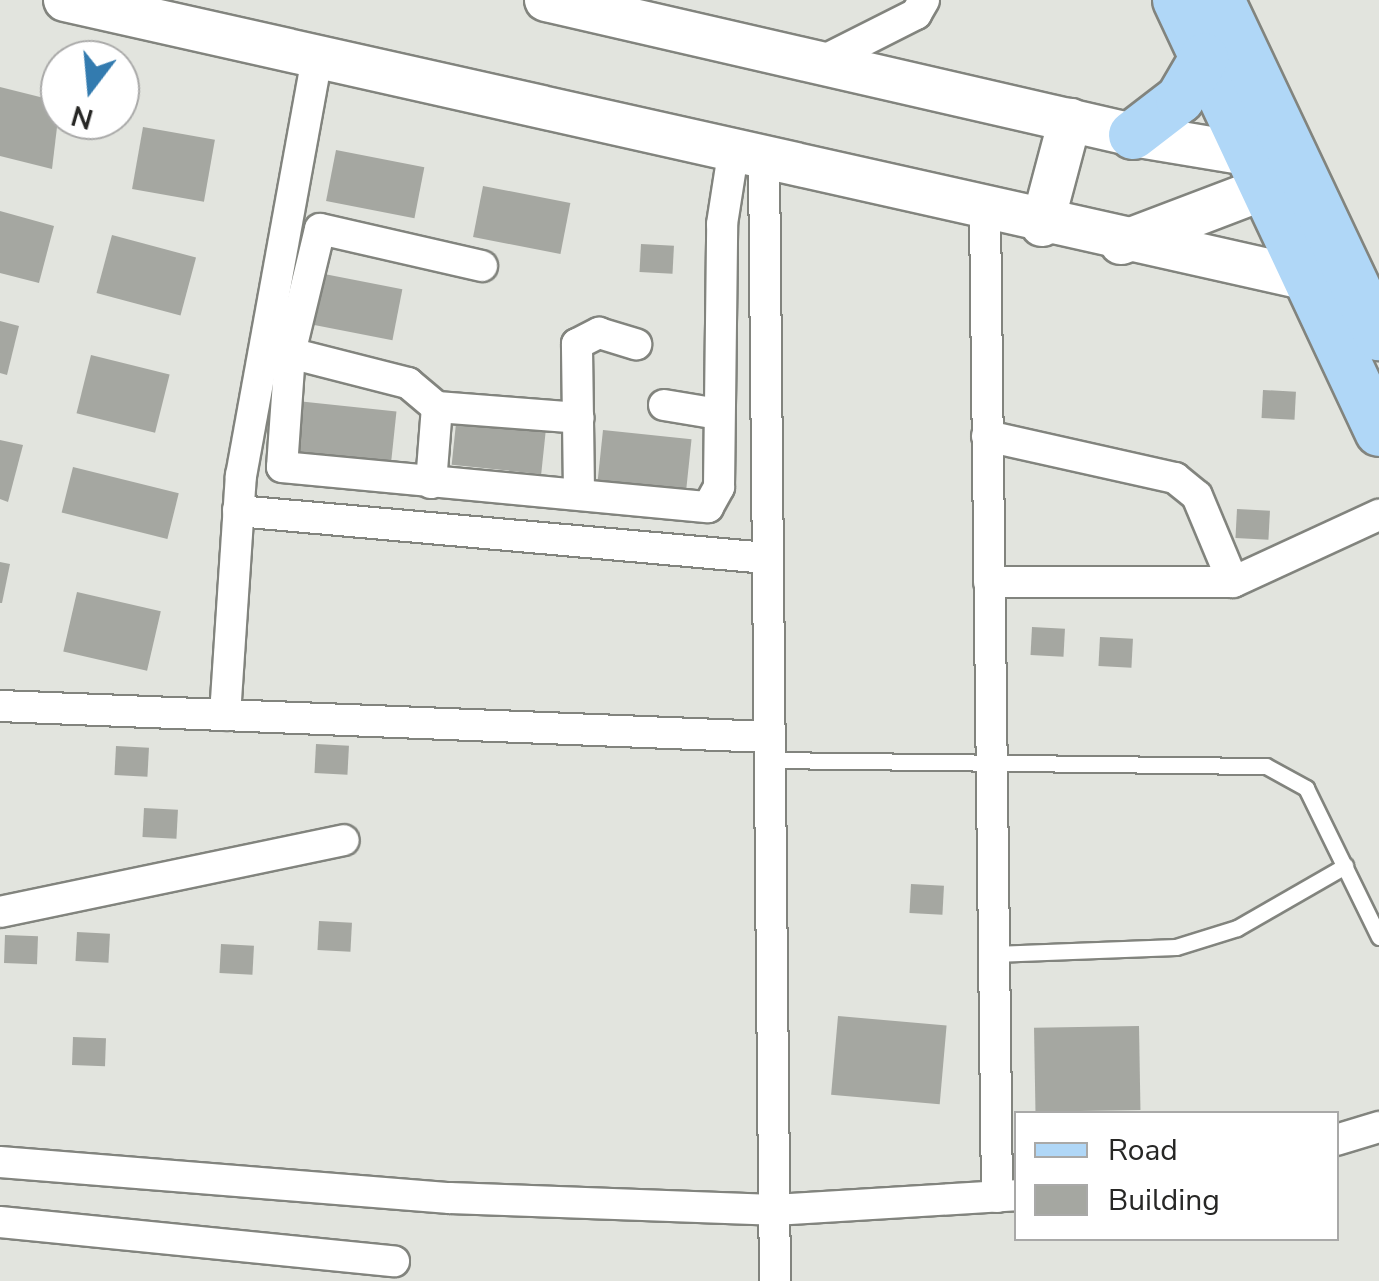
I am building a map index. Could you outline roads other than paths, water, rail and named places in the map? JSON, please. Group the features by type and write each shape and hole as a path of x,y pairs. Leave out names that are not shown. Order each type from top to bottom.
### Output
{"main road":[{"path":"65,0 1120,243 1308,279"},
{"path":"546,0 1276,167"},
{"path":"1178,0 1204,58 1379,336"},
{"path":"1220,0 1276,167 1308,279 1379,432"},
{"path":"1134,135 1180,99 1204,58"},
{"path":"1042,225 1070,120"},
{"path":"1120,243 1276,167"}],"street":[{"path":"819,63 916,14 924,0"},
{"path":"225,716 238,511 316,58"},
{"path":"482,266 320,228 290,353 282,467 708,507 719,486 718,414 748,158"},
{"path":"748,158 767,558 775,1281"},
{"path":"0,1162 450,1198 774,1210 1006,1196 994,954 985,212"},
{"path":"579,492 577,344 599,333 636,344"},
{"path":"290,353 408,383 437,408 580,418"},
{"path":"664,405 718,414"},
{"path":"431,483 437,408"},
{"path":"987,436 1175,478 1197,496 1233,582"},
{"path":"238,511 767,558"},
{"path":"989,582 1233,582 1379,515"},
{"path":"0,706 768,748"},
{"path":"0,912 344,840"},
{"path":"1339,1139 1379,1126"},
{"path":"0,1222 394,1261"}],"lane":[{"path":"768,748 991,767 1266,766 1306,788 1379,937"},
{"path":"994,954 1176,947 1237,928 1344,866"}]}
